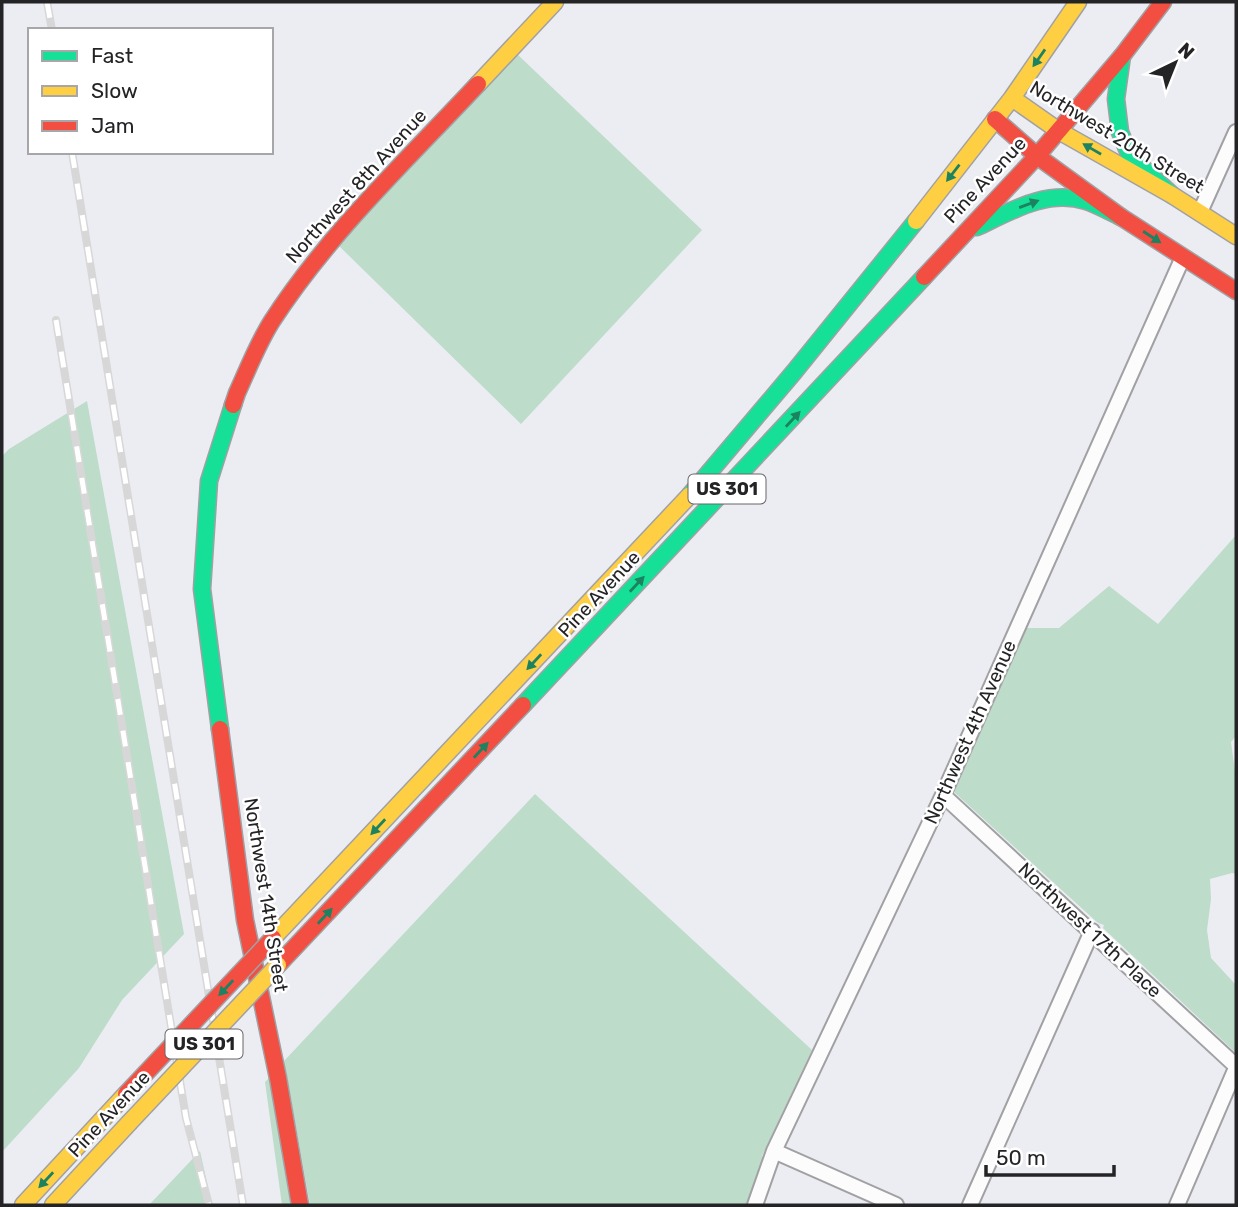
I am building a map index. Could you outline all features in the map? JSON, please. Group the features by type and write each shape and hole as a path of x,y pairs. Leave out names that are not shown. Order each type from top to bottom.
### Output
{"main road":[{"name":"Northwest 8th Avenue","path":"202,589 209,481 237,393 270,324 301,279 349,221 555,2"},
{"name":"Pine Avenue","path":"23,1205 667,520 794,372 903,238 1012,98 1078,2"},
{"name":"Pine Avenue","path":"53,1205 1037,156 1122,56 1163,2"},
{"path":"1122,56 1116,99 1120,132 1130,156 1172,195"},
{"name":"Northwest 20th Street","path":"1012,98 1059,131 1172,195 1236,236"},
{"path":"995,119 1037,156 1121,217 1236,291"},
{"path":"967,231 1033,202 1059,197 1085,201 1121,217"},
{"path":"794,372 816,394"},
{"name":"Northwest 14th Street","path":"202,589 245,920 278,1078 300,1205"}],"street":[{"path":"1200,212 1236,132"},
{"name":"Northwest 4th Avenue","path":"755,1205 774,1151 943,795 1183,257"},
{"name":"Northwest 17th Place","path":"943,795 1236,1067"},
{"path":"970,1205 1092,931"},
{"path":"1177,1205 1236,1067"},
{"path":"774,1151 896,1205"}],"green space":[{"path":"517,54 702,230 521,424 339,246"},
{"path":"87,401 184,934 122,1000 79,1068 2,1152 2,456"},
{"path":"1236,535 1236,736 1231,742 1236,779 1236,874 1210,879 1211,899 1207,930 1211,958 1236,985 1236,1053 1103,928 1104,925 1098,923 954,792 1027,628 1059,628 1109,586 1158,624"},
{"path":"535,794 812,1050 762,1156 746,1205 310,1205 284,1061"},
{"path":"269,1078 291,1205 282,1205 265,1082"},
{"path":"200,1151 212,1205 149,1205"}],"railway":[{"path":"47,2 52,28"},
{"path":"72,154 243,1205"},
{"path":"56,320 186,1118 209,1205"}],"traffic: fast":[{"path":"1122,56 1116,99 1120,132 1130,156 1172,195"},
{"path":"977,227 1016,209 1057,198 1086,201 1121,217"},
{"path":"690,495 916,221"},
{"path":"523,705 924,277"},
{"path":"220,729 202,589 209,481 233,405"}],"traffic: slow":[{"path":"478,84 555,2"},
{"path":"916,221 1012,98 1078,2"},
{"path":"1012,98 1059,131 1172,195 1236,236"},
{"path":"273,938 690,495"},
{"path":"129,1123 278,965"},
{"path":"23,1205 126,1094"},
{"path":"53,1205 129,1123"}],"traffic: jam":[{"path":"924,277 1037,156 1122,56 1163,2"},
{"path":"233,405 262,338 294,289 370,198 478,84"},
{"path":"995,119 1037,156 1121,217 1236,291"},
{"path":"278,965 523,705"},
{"path":"220,729 245,920 278,1078 300,1205"},
{"path":"126,1094 273,938"}]}
